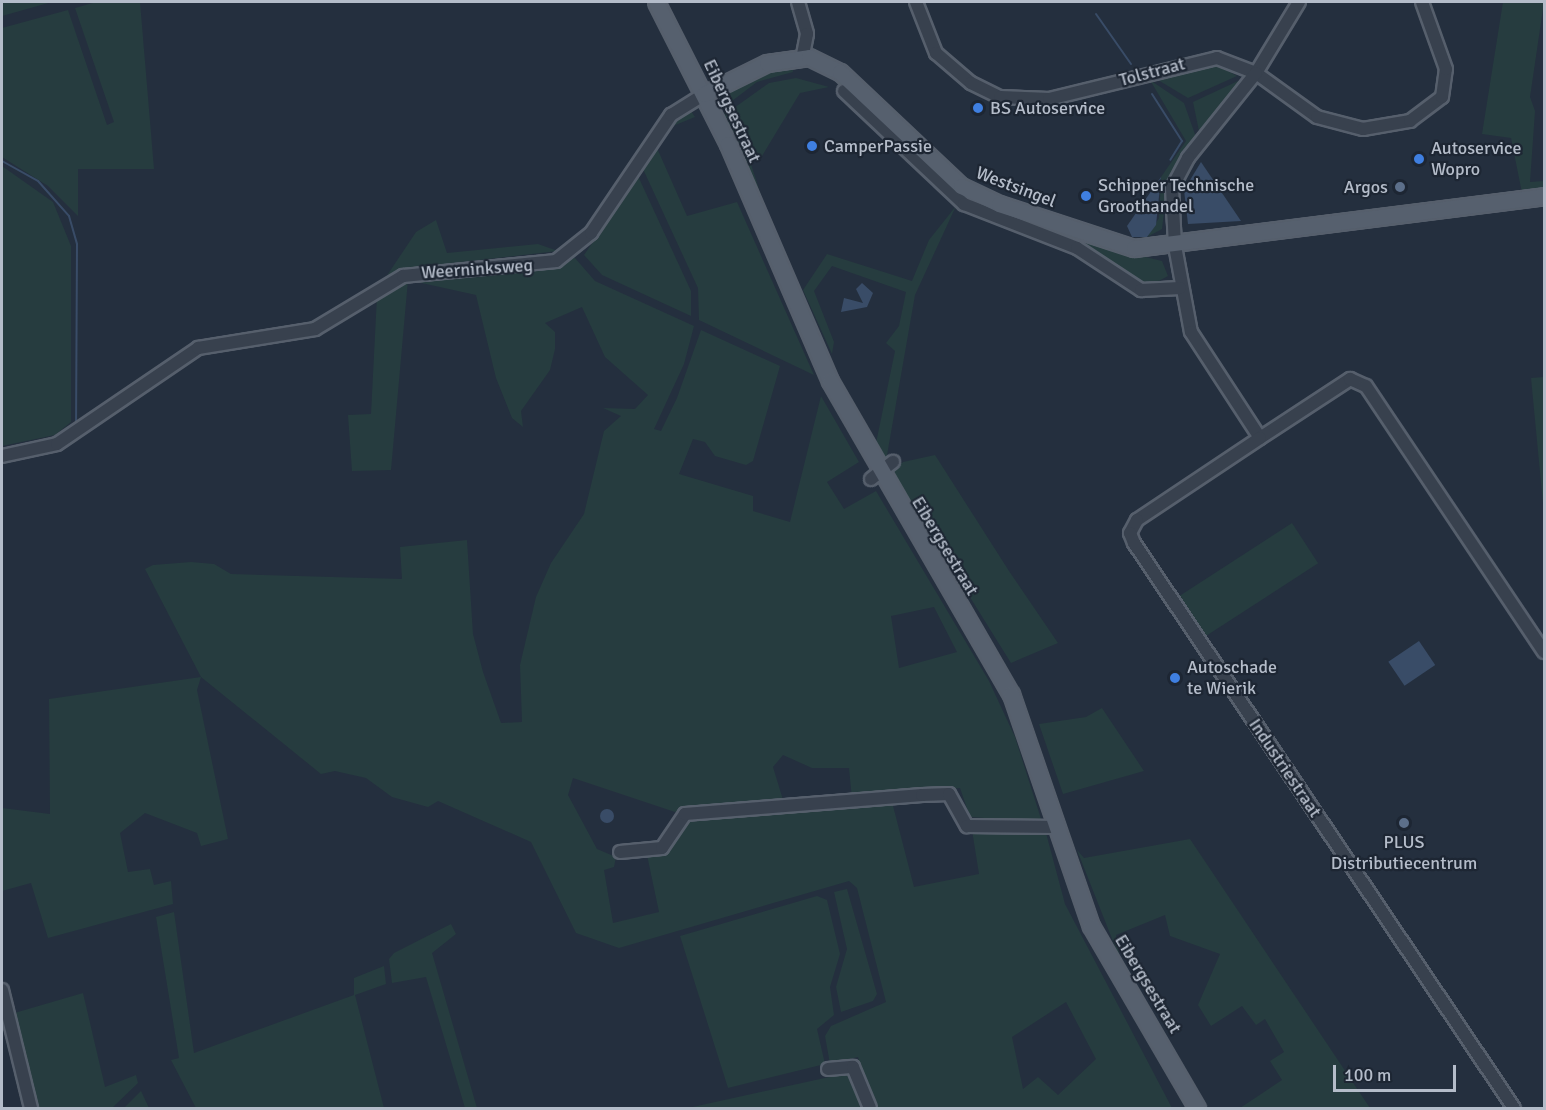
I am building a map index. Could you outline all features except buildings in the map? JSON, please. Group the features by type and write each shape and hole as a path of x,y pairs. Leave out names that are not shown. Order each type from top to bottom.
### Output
{"main road":[{"name":"Eibergsestraat","path":"656,2 704,94 829,381 875,477 1011,694 1091,926 1197,1108"},
{"path":"704,94 767,63 803,56"},
{"name":"Westsingel","path":"803,56 840,72 974,193 1125,245 1174,246 1545,196"}],"street":[{"path":"798,2 807,34 803,56"},
{"name":"Tolstraat","path":"916,2 936,53 971,84 1000,97 1049,99 1207,57 1256,73 1317,117 1345,128 1410,121 1433,108 1447,86 1422,2"},
{"path":"1260,438 1191,332 1180,288 1171,212 1178,175 1256,73 1299,2"},
{"name":"Westsingel","path":"844,91 964,204 1077,248 1141,290 1180,288"},
{"name":"Weerninksweg","path":"2,456 57,444 198,348 315,329 403,276 556,261 591,233 671,115 704,94"},
{"name":"Industriestraat","path":"1514,1108 1134,543 1130,533 1137,520 1350,379 1366,386 1545,652"},
{"path":"875,477 893,462"},
{"path":"620,852 662,848 685,814 922,795 949,794 967,826 1057,827"},
{"path":"2,990 31,1108"},
{"path":"828,1069 853,1067 870,1108"}],"green space":[{"path":"2,2 52,2 2,16"},
{"path":"96,2 140,2 154,169 78,169 78,216 48,186 2,157 2,28 68,10 107,125 114,122 75,8"},
{"path":"1503,2 1544,2 1530,97 1535,111 1530,182 1544,181 1544,190 1522,193 1511,138 1482,134"},
{"path":"1212,62 1237,76 1188,98 1153,77"},
{"path":"792,65 793,72 757,82 732,101 726,95 761,73"},
{"path":"796,78 829,87 800,93 759,161 734,108 769,83"},
{"path":"1150,80 1184,103 1197,140 1167,189 1162,229 1147,237 1159,218 1161,177 1186,141"},
{"path":"1238,81 1239,85 1200,136 1193,102"},
{"path":"726,110 751,164 773,234 721,115"},
{"path":"691,111 695,117 668,128 677,117"},
{"path":"657,148 687,216 737,202 814,375 699,320 698,288 643,169"},
{"path":"2,166 53,202 71,246 71,422 55,435 2,446"},
{"path":"638,176 691,291 691,316 602,275 584,255"},
{"path":"956,206 915,295 886,461 876,443 895,351 886,343 899,326 906,292 832,266 814,291 834,342 832,354 803,290 827,254 912,281 929,240"},
{"path":"436,220 447,253 538,244 558,251 427,266 384,280 416,232"},
{"path":"1064,237 1162,261 1168,276 1155,283 1134,281"},
{"path":"575,258 595,281 694,326 684,364 654,429 661,431 677,398 701,330 780,366 753,461 746,465 715,456 705,442 693,439 679,474 753,496 753,511 790,522 821,396 859,462 827,482 844,509 876,491 989,681 1015,737 1042,822 970,817 960,788 852,799 849,768 812,768 783,755 773,767 784,803 699,806 681,814 573,778 568,795 597,849 616,857 614,867 604,870 613,923 659,912 647,855 686,818 892,802 914,887 979,874 972,830 1046,833 1065,904 1172,1108 872,1108 858,1057 830,1064 825,1036 831,1026 886,1002 857,888 849,881 619,948 576,933 531,842 438,801 428,807 392,797 366,778 335,771 321,774 201,677 145,569 153,565 191,562 214,564 231,574 402,579 400,547 467,540 473,634 483,672 501,723 522,722 520,665 536,597 551,563 584,514 604,431 621,416 603,408 635,409 648,395 605,357 582,307 545,323 555,332 555,349 550,370 521,411 523,427 512,418 496,378 476,295 408,280","holes":["934,607 957,652 899,668 891,616","1066,1002 1096,1059 1058,1095 1038,1077 1023,1089 1012,1037"]},
{"path":"408,280 391,470 352,471 348,415 371,414 377,296"},
{"path":"1544,377 1544,514 1531,378"},
{"path":"935,455 1058,643 1011,663 892,472 903,462"},
{"path":"1292,523 1318,563 1203,638 1177,598"},
{"path":"201,677 197,690 228,839 201,846 197,833 145,813 120,833 128,872 150,869 154,885 171,881 173,904 48,938 31,883 2,891 2,808 50,814 49,699"},
{"path":"1102,708 1144,771 1063,794 1039,724 1086,717"},
{"path":"1190,839 1370,1108 1240,1108 1282,1080 1270,1061 1284,1052 1265,1019 1256,1025 1242,1006 1211,1026 1198,1005 1220,954 1170,936 1165,915 1116,935 1120,959 1077,850 1084,858"},
{"path":"847,889 877,994 873,1001 841,1012 836,987 847,949 834,892"},
{"path":"817,896 827,900 840,954 830,987 834,1015 817,1029 825,1064 728,1088 680,936"},
{"path":"174,912 194,1053 354,995 354,978 384,966 386,984 355,995 384,1108 196,1108 171,1060 179,1058 156,917"},
{"path":"451,924 456,934 432,953 477,1108 465,1108 426,977 392,983 389,959 394,953"},
{"path":"83,993 105,1087 136,1075 138,1083 112,1108 34,1108 11,1014"},
{"path":"852,1072 865,1108 688,1108"},
{"path":"141,1091 149,1108 124,1108"}],"water":[{"path":"1201,162 1241,221 1188,224 1184,190"},
{"path":"1161,177 1156,225 1147,237 1132,237 1127,226"},
{"path":"862,283 873,293 867,307 841,312 844,298 863,303 856,289"},
{"path":"1419,641 1435,665 1405,686 1388,662"},
{"path":"607,809 612,811 614,816 612,821 607,823 602,821 600,816 602,811"}],"waterway":[{"path":"1096,14 1131,64"},
{"path":"1152,94 1182,141 1170,160"},
{"path":"2,161 38,181 69,216 77,244 76,422"}],"place":[{"name":"BS Autoservice","path":"978,108"},
{"name":"CamperPassie","path":"812,146"},
{"name":"Autoservice Wopro","path":"1419,159"},
{"name":"Argos","path":"1400,187"},
{"name":"Schipper Technische Groothandel","path":"1086,196"},
{"name":"Autoschade te Wierik","path":"1175,678"},
{"name":"PLUS Distributiecentrum","path":"1404,823"}]}
